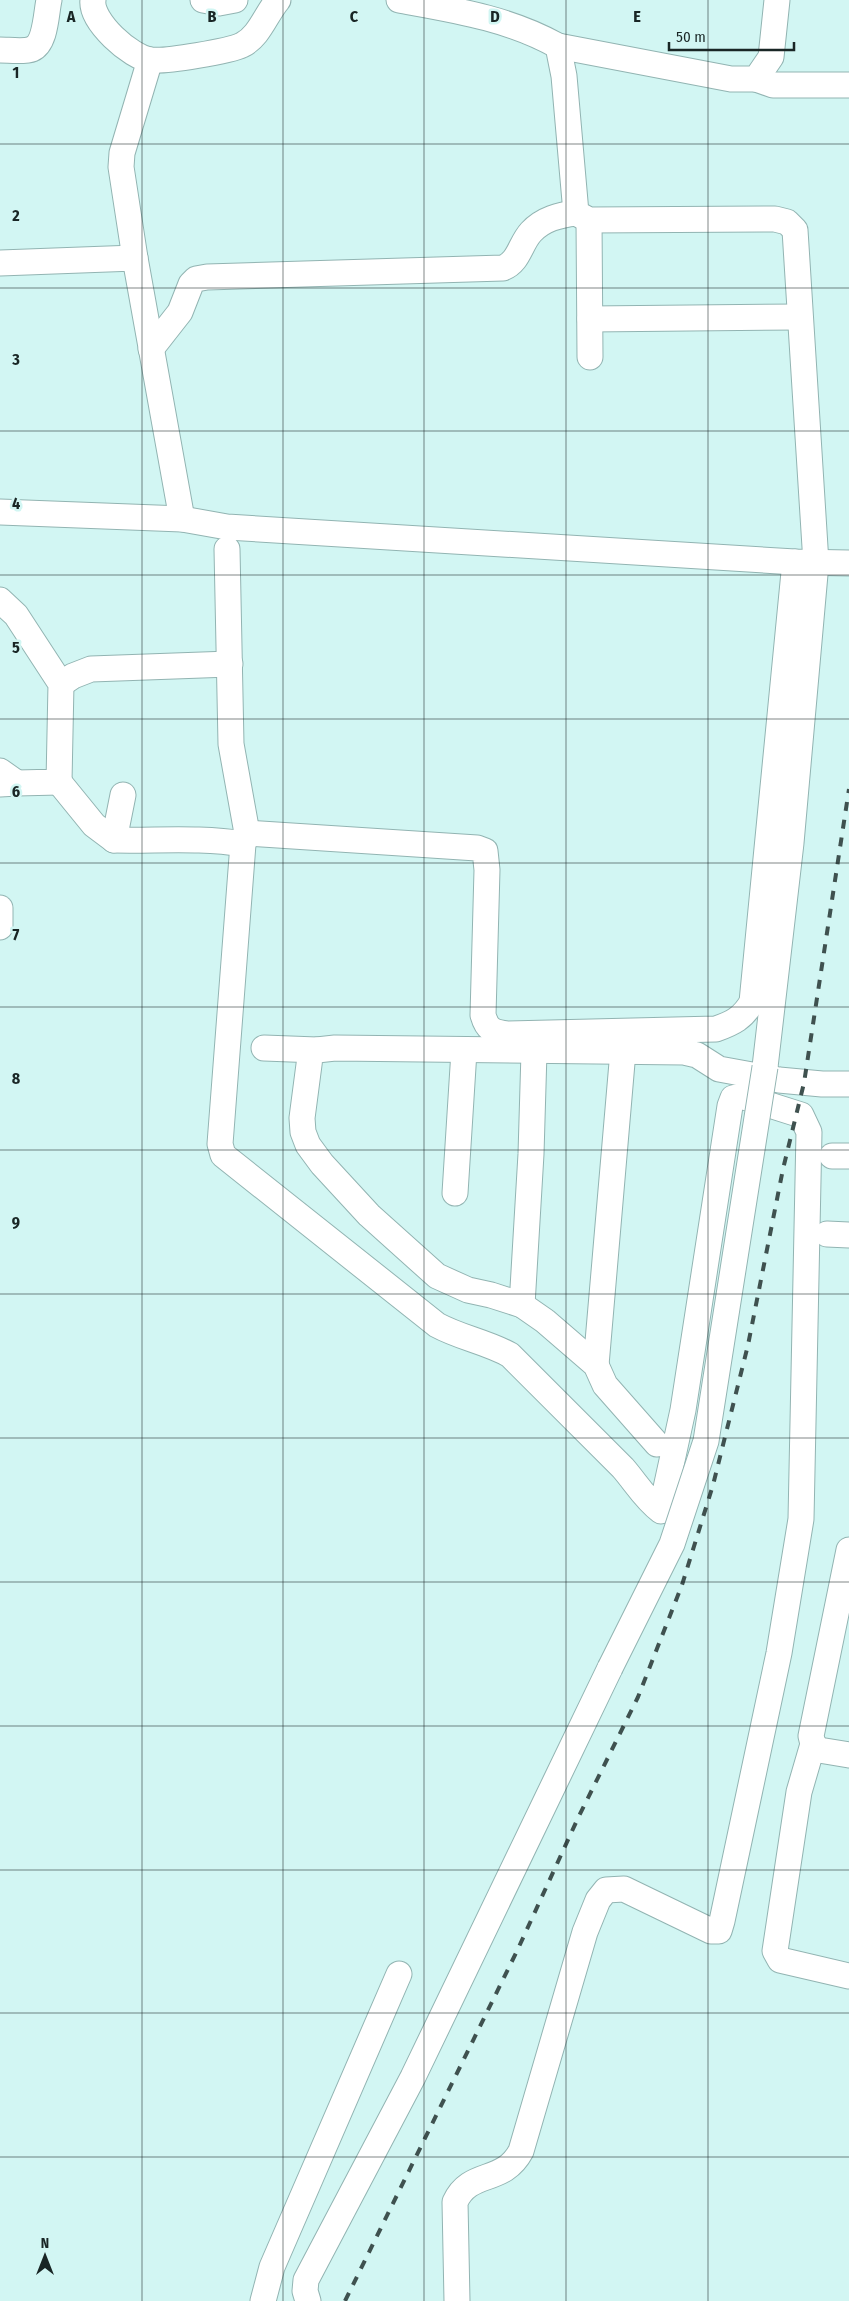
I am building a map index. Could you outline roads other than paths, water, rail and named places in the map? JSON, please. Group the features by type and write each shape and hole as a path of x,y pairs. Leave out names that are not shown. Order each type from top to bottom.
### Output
{"street":[{"path":"0,50 32,49 38,44 49,0"},
{"path":"93,0 98,20 115,38 131,50 150,60 226,51 244,45 254,36 278,0"},
{"path":"203,0 219,3 235,0"},
{"path":"398,0 493,9 558,46 732,78 756,79 772,85 849,84"},
{"path":"756,79 771,57 777,0"},
{"path":"558,46 564,76 583,216 590,319 590,357"},
{"path":"150,60 122,153 121,167 135,258 182,519"},
{"path":"151,349 180,312 191,284 196,279 207,276 503,268 514,261 529,234 539,224 554,216 775,220 787,222 795,230 812,562 793,824 765,1067 706,1441 672,1544 610,1668 413,2078 306,2280 305,2292 308,2301"},
{"path":"0,263 135,258"},
{"path":"590,319 799,317"},
{"path":"0,512 182,519 227,527 849,563"},
{"path":"227,549 231,744 245,838 220,1144 223,1155 438,1325 453,1334 497,1347 510,1355 623,1468 636,1483 646,1500 661,1511 683,1410 730,1106 733,1098 741,1096 796,1113 805,1120 809,1132 801,1519 779,1652 719,1931 710,1931 624,1889 606,1890 598,1900 585,1932 520,2151 514,2164 470,2184 460,2191 455,2202 457,2301"},
{"path":"0,600 16,615 61,684 59,782 94,825 114,840 197,841 245,838 477,848 485,851 487,870 483,1015 486,1026 493,1032 507,1034 716,1029 737,1021 752,1002 812,562"},
{"path":"61,684 73,676 91,669 230,664"},
{"path":"6,779 59,782"},
{"path":"114,840 123,795"},
{"path":"0,908 0,927"},
{"path":"264,1048 684,1052 697,1055 720,1069 778,1080 822,1084 849,1084"},
{"path":"317,1050 310,1057 302,1118 303,1132 308,1145 322,1164 370,1214 438,1276 468,1290 491,1294 522,1305 596,1365 605,1385 657,1444"},
{"path":"456,1193 464,1051"},
{"path":"596,1365 623,1051"},
{"path":"522,1305 531,1154 534,1052"},
{"path":"849,1550 811,1736 813,1744 799,1792 775,1951 780,1960 849,1976"},
{"path":"813,1744 819,1750 849,1755"},
{"path":"263,2301 272,2267 399,1974"}],"railway":[{"path":"345,2301 517,1951 578,1818 638,1697 682,1585 713,1485 748,1345 783,1169 804,1083 849,789"}]}
